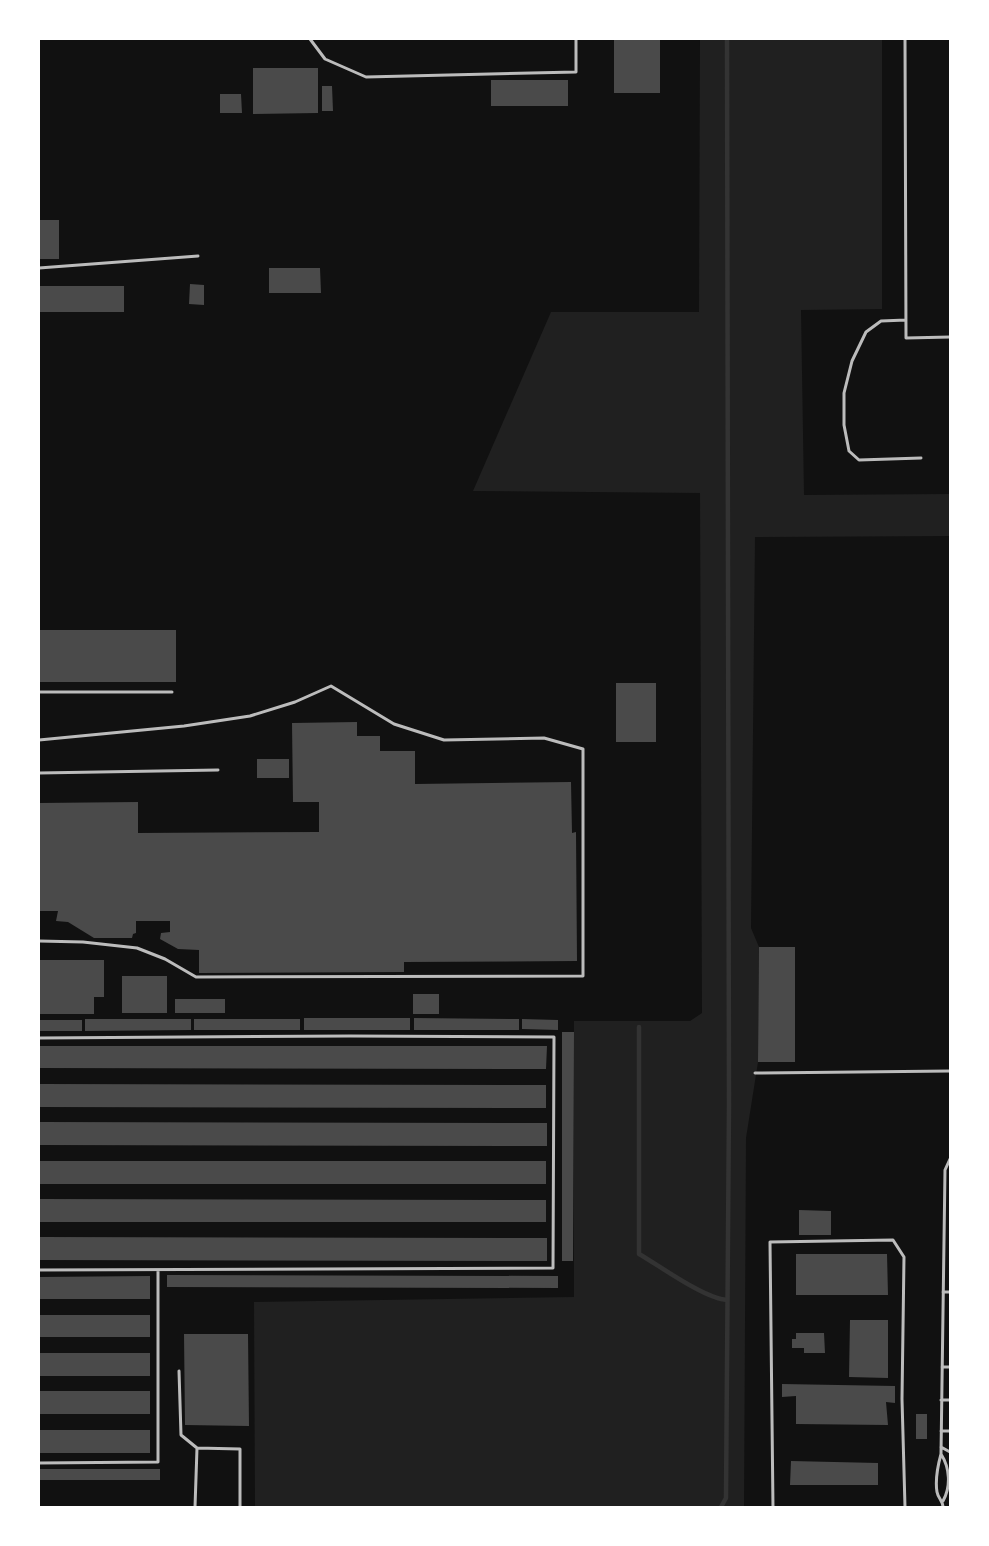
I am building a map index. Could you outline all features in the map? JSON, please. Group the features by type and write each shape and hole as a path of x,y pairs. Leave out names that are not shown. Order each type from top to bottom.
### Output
{"lane":[{"path":"310,39 325,59 366,77 576,72 576,39"},
{"path":"906,39 906,338 950,337"},
{"path":"39,268 198,256"},
{"path":"906,320 881,321 866,332 852,361 844,393 844,425 849,451 859,460 921,458"},
{"path":"39,740 184,726 250,716 295,702 331,686 394,724 444,740 544,738 583,749 583,976 196,976 136,948 83,942 39,941"},
{"path":"39,692 172,692"},
{"path":"39,773 218,770"},
{"path":"39,1038 554,1037 553,1268 39,1270"},
{"path":"755,1073 950,1071"},
{"path":"943,1501 937,1493 938,1468 941,1454 945,1170 950,1159"},
{"path":"773,1507 770,1242 893,1240 904,1257 902,1399 905,1507"},
{"path":"39,1463 158,1462 158,1270"},
{"path":"943,1292 950,1292"},
{"path":"942,1367 950,1367"},
{"path":"179,1371 180,1435 197,1448 240,1449 240,1507"},
{"path":"941,1400 950,1400"},
{"path":"941,1431 950,1431"},
{"path":"941,1447 950,1452"},
{"path":"195,1507 197,1448"},
{"path":"941,1454 947,1464 948,1492 943,1501 943,1507"}],"shaded area":[{"path":"700,39 882,39 882,309 801,310 804,495 950,494 950,536 755,537 751,928 759,947 758,1062 746,1138 744,1507 255,1506 254,1302 574,1297 574,1021 690,1021 702,1013 700,493 473,491 551,312 699,312"}],"building":[{"path":"614,39 660,39 660,93 614,93"},
{"path":"253,68 318,68 318,113 253,114"},
{"path":"491,80 568,80 568,106 491,106"},
{"path":"322,86 332,86 333,111 322,111"},
{"path":"220,94 241,94 242,113 220,113"},
{"path":"39,220 59,220 59,259 39,259"},
{"path":"269,268 320,268 321,293 269,293"},
{"path":"190,284 204,285 204,305 189,304"},
{"path":"39,286 124,286 124,312 39,312"},
{"path":"39,630 176,630 176,682 39,682"},
{"path":"616,683 656,683 656,742 616,742"},
{"path":"357,722 357,736 380,736 380,751 415,751 415,784 571,782 572,833 576,832 577,961 404,962 404,972 199,973 199,950 178,949 160,939 161,933 170,932 170,921 136,921 136,933 133,934 132,938 94,938 68,922 56,921 58,911 39,911 39,803 138,802 138,833 319,832 319,802 293,802 292,723"},
{"path":"257,759 289,759 289,778 257,778"},
{"path":"759,947 795,947 795,1062 758,1062"},
{"path":"39,960 104,960 104,997 94,997 94,1014 39,1014"},
{"path":"122,976 167,976 167,1013 122,1013"},
{"path":"413,994 439,994 439,1014 413,1014"},
{"path":"175,999 225,999 225,1013 175,1013"},
{"path":"304,1018 410,1018 410,1030 304,1030"},
{"path":"414,1018 519,1019 519,1030 414,1030"},
{"path":"85,1019 191,1019 191,1030 85,1031"},
{"path":"194,1019 300,1019 300,1030 194,1030"},
{"path":"522,1019 558,1020 558,1030 522,1029"},
{"path":"39,1020 82,1020 82,1031 39,1031"},
{"path":"562,1032 574,1032 573,1261 562,1261"},
{"path":"39,1046 547,1046 546,1069 39,1068"},
{"path":"39,1084 546,1085 546,1108 39,1107"},
{"path":"39,1122 547,1123 547,1146 39,1145"},
{"path":"39,1161 546,1161 546,1184 39,1184"},
{"path":"39,1199 546,1200 546,1222 39,1222"},
{"path":"799,1210 831,1211 831,1235 799,1235"},
{"path":"39,1237 547,1238 547,1261 39,1260"},
{"path":"796,1254 887,1254 888,1295 796,1295"},
{"path":"167,1275 558,1276 558,1288 167,1287"},
{"path":"150,1276 150,1299 39,1299 39,1277"},
{"path":"39,1315 150,1315 150,1337 39,1337"},
{"path":"850,1320 888,1320 888,1378 849,1377"},
{"path":"796,1333 824,1333 825,1353 804,1353 804,1348 792,1348 792,1339 796,1339"},
{"path":"184,1334 248,1334 249,1426 185,1425"},
{"path":"39,1353 150,1353 150,1376 39,1376"},
{"path":"782,1384 895,1386 895,1403 886,1402 888,1425 796,1424 796,1396 782,1397"},
{"path":"39,1391 150,1391 150,1414 39,1414"},
{"path":"916,1414 927,1414 927,1439 916,1439"},
{"path":"39,1430 150,1430 150,1453 39,1453"},
{"path":"791,1461 878,1463 878,1485 790,1485"},
{"path":"39,1469 160,1469 160,1480 39,1480"}],"waterway":[{"path":"721,1507 726,1498 729,1105 727,39"},
{"path":"639,1027 639,1254 695,1288 727,1300"}]}
